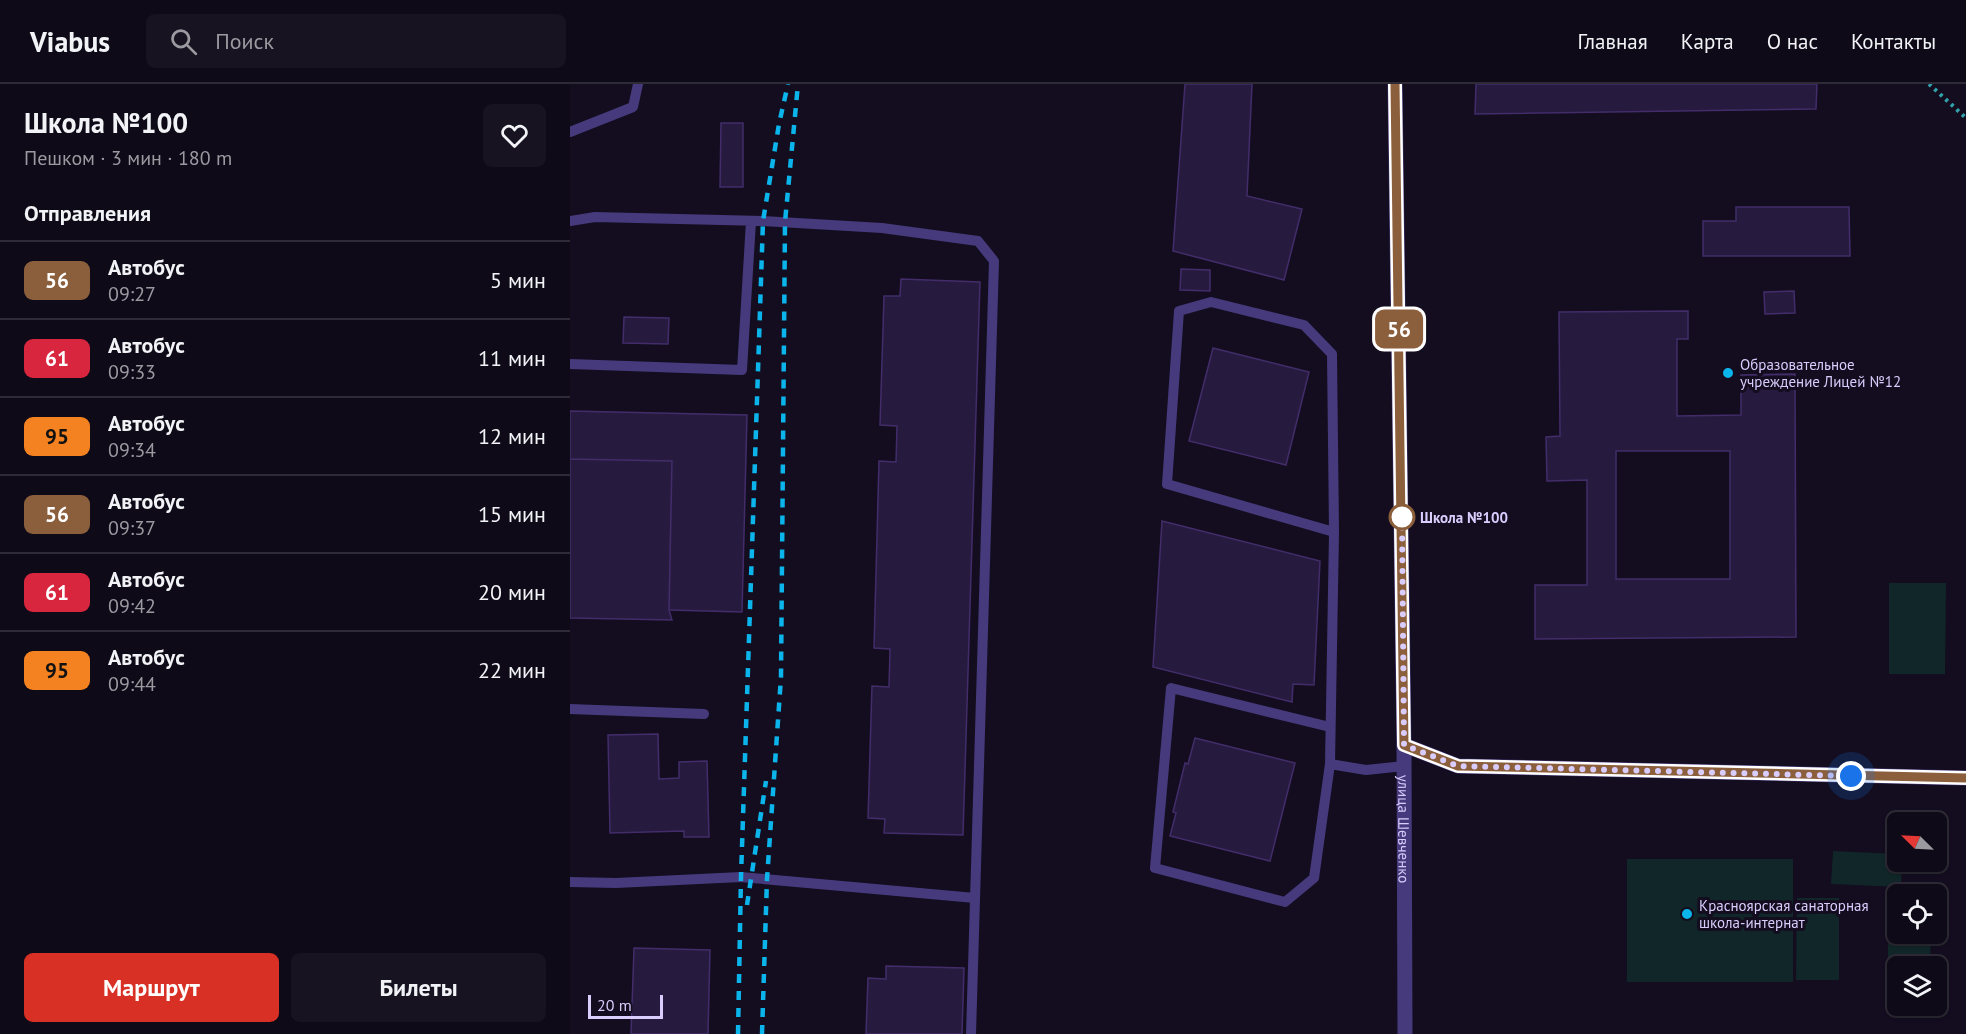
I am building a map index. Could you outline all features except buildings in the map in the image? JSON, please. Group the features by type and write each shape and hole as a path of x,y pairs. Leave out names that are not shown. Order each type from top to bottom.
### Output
{"street":[{"name":"улица Шевченко","path":"1395,84 1404,745 1405,1034"},
{"path":"1404,745 1458,766 1966,778"}],"lane":[{"path":"570,132 633,107 638,84"},
{"path":"570,221 595,217 751,221 882,228 978,241 994,261 971,1034"},
{"path":"570,364 742,370 751,221"},
{"path":"1330,727 1170,688 1155,868 1285,902 1314,878 1330,764 1334,532 1332,354 1304,324 1211,302 1179,311 1167,484 1334,532"},
{"path":"570,709 704,714"},
{"path":"1330,764 1366,770 1404,766"},
{"path":"570,882 741,877 975,898"}],"path":[{"path":"1929,84 1966,118"}],"green space":[{"path":"1889,583 1946,583 1945,674 1889,674"},
{"path":"1833,851 1887,854 1887,872 1902,872 1901,884 1887,884 1887,886 1831,884"},
{"path":"1627,859 1793,859 1793,982 1627,982"},
{"path":"1797,898 1839,898 1839,980 1796,980"},
{"path":"1888,944 1931,944 1930,956 1888,956"}],"railway":[{"path":"738,1034 741,877 763,221 788,84"},
{"path":"762,1034 767,879 781,677 785,222 798,84"},
{"path":"747,905 766,781"}],"bus line":[{"name":"56","path":"1395,84 1398,158 1404,745 1458,766 1966,778"}],"place":[{"name":"Образовательное учреждение Лицей №12","path":"1728,373"},
{"name":"Школа №100","path":"1402,517"},
{"name":"Красноярская санаторная школа-интернат","path":"1687,914"}],"route":[{"path":"1402,517 1404,745 1458,766 1851,776"}]}
